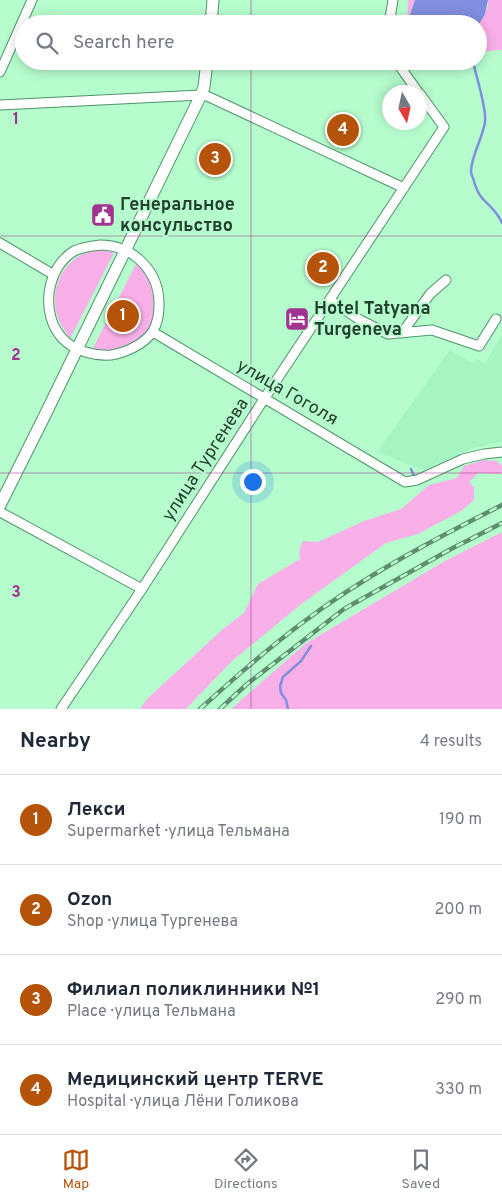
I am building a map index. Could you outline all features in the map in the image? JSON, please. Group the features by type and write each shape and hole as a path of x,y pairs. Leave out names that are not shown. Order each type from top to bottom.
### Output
{"main road":[{"path":"212,15 213,0"},
{"path":"0,505 201,95 207,70"}],"street":[{"path":"25,15 32,0"},
{"path":"390,15 393,0"},
{"path":"0,72 15,38"},
{"path":"402,70 413,85"},
{"path":"0,106 201,95 220,101 404,188"},
{"name":"улица Тургенева","path":"61,709 142,589 264,399 444,127 427,104"},
{"path":"0,243 54,274"},
{"path":"107,245 125,251 133,254 140,261 152,274 156,283 159,313 153,332 140,344 120,353 109,355 94,354 77,349 63,339 52,319 49,306 49,292 54,274 64,259 83,248 107,245"},
{"path":"402,333 430,294 446,280"},
{"path":"330,300 360,320 388,334 432,330 478,346 496,319"},
{"name":"улица Гоголя","path":"153,332 405,482 418,480 463,459 502,452"},
{"path":"0,512 142,589"}],"shaded area":[{"path":"408,0 415,0 410,15 407,15"},
{"path":"488,0 502,0 502,50 487,51 487,15 484,15 488,6"},
{"path":"97,250 107,250 114,253 70,339 57,315 55,295 59,280 72,261 81,255"},
{"path":"136,264 145,272 151,285 153,318 148,331 138,341 119,350 104,352 92,350"},
{"path":"502,334 502,442 473,448 423,470 377,452 450,350 472,363 476,358 485,364"},
{"path":"484,460 497,461 502,466 502,471 500,474 478,473 469,482 474,487 474,500 461,511 418,534 386,543 300,605 232,661 186,709 140,709 147,699 224,628 244,613 258,584 300,559 299,551 303,541 318,542 364,521 401,509 429,485 457,478 464,466"},
{"path":"502,532 502,709 231,709 305,644 443,562"}],"water":[{"path":"415,0 488,0 484,15 410,15"}],"waterway":[{"path":"475,70 483,101 485,122 471,172 479,194 496,213 502,223"},
{"path":"411,469 414,476"},
{"path":"288,709 286,700 281,693 280,686 283,677 301,661 311,646"}],"railway":[{"path":"200,709 263,654 326,606 374,574 502,505"},
{"path":"220,709 247,684 344,609 451,549 502,523"}],"place":[{"name":"Медицинский центр TERVE","path":"343,130"},
{"name":"Филиал поликлинники №1","path":"215,159"},
{"name":"Генеральное консульство","path":"103,215"},
{"name":"Ozon","path":"323,268"},
{"name":"Лекси","path":"123,316"},
{"name":"Hotel Tatyana Turgeneva","path":"297,319"}]}
